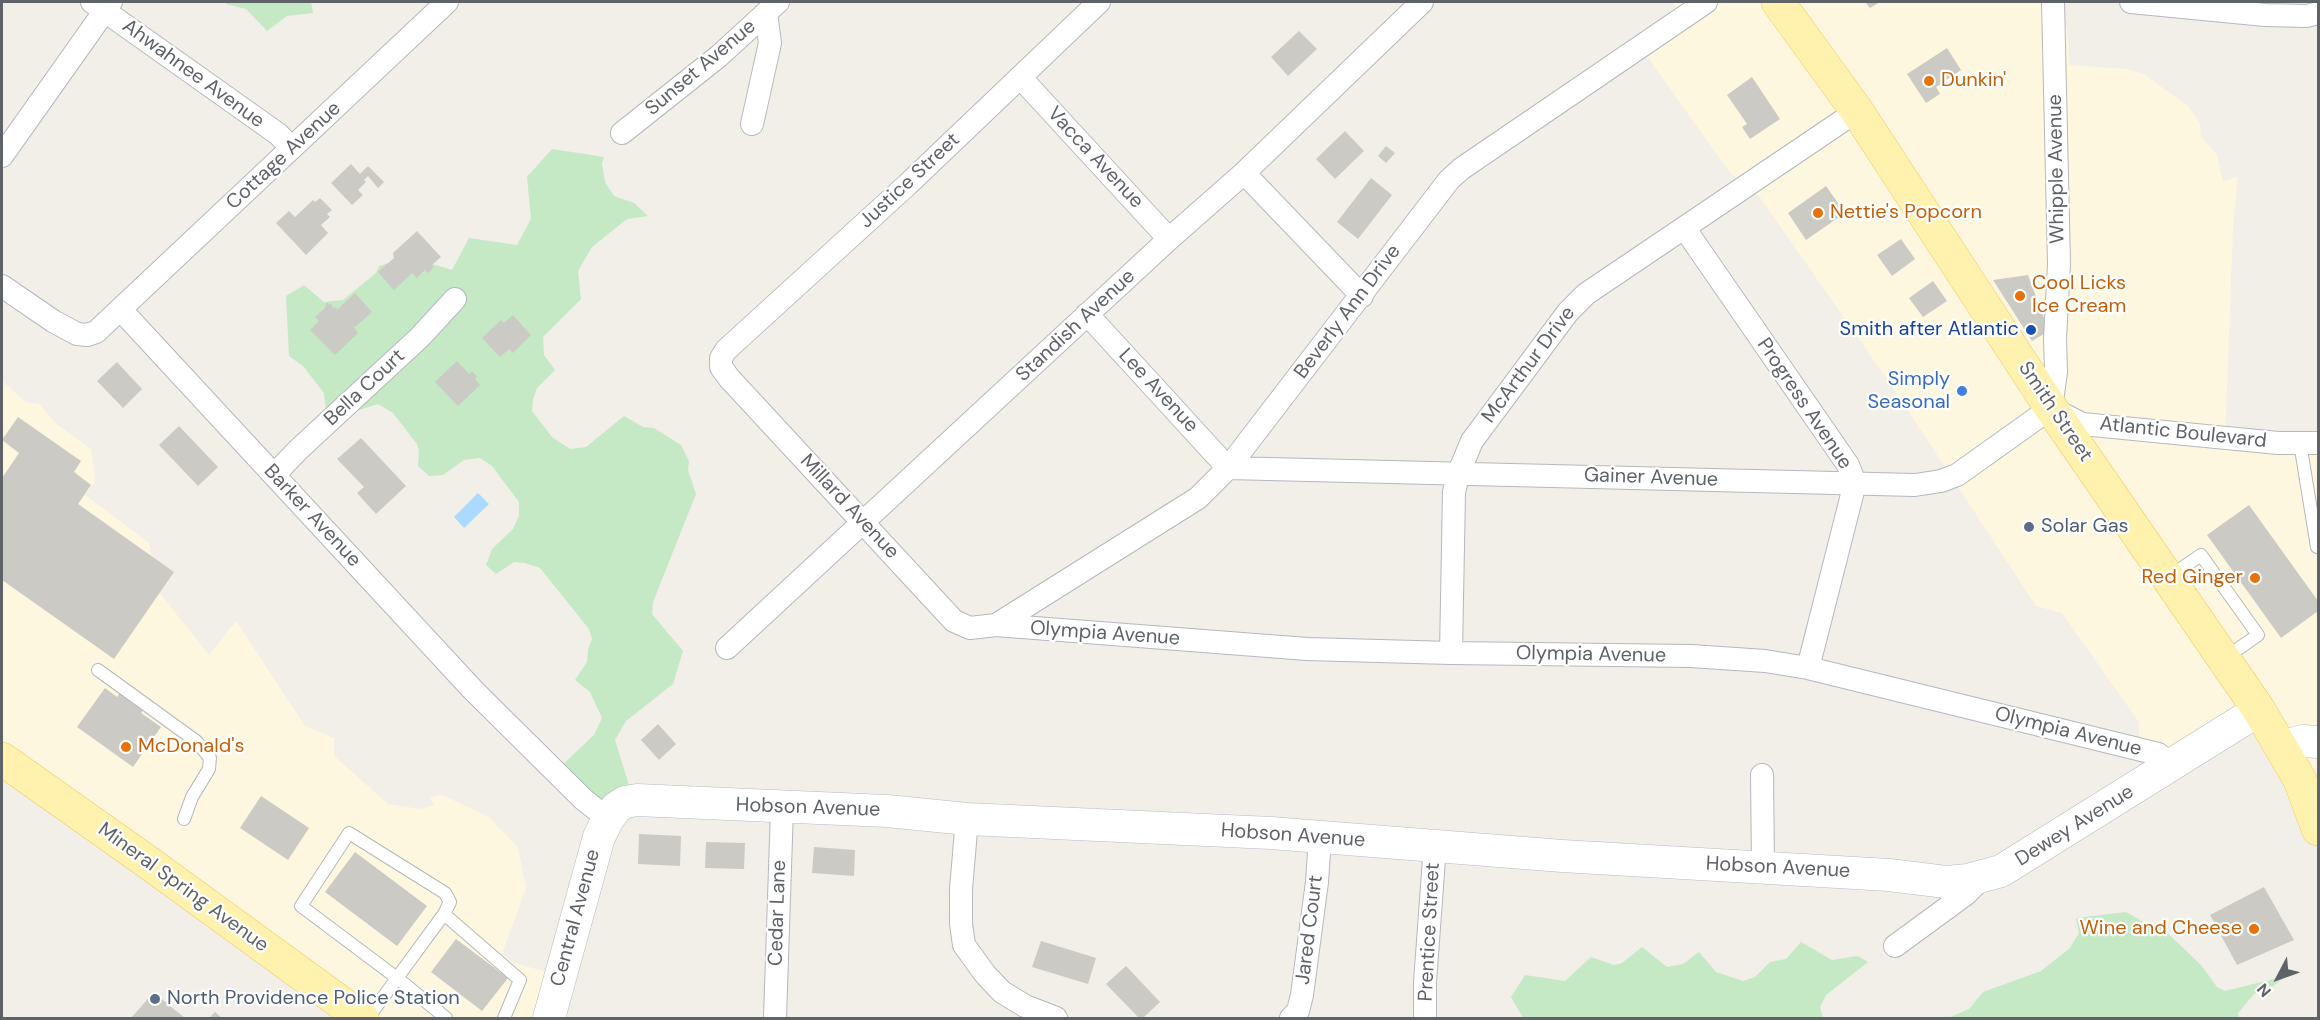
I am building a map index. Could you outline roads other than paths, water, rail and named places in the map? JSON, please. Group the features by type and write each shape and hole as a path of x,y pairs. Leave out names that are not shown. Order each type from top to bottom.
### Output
{"main road":[{"name":"Smith Street","path":"1778,2 1857,111 2051,408 2259,710 2300,780 2319,829"},
{"name":"Mineral Spring Avenue","path":"2,759 354,1016"}],"street":[{"name":"Cottage Avenue","path":"121,310 447,2"},
{"name":"Justice Street","path":"721,358 726,350 907,185 1099,2"},
{"name":"Standish Avenue","path":"727,648 1087,314 1244,173 1422,2"},
{"name":"Beverly Ann Drive","path":"996,625 1198,498 1228,468 1362,297 1434,198 1461,169 1706,2"},
{"name":"Whipple Avenue","path":"2051,408 2056,372 2055,339 2059,264 2054,2"},
{"path":"2131,2 2265,15 2307,16 2319,13"},
{"name":"Ahwahnee Avenue","path":"103,4 278,134 292,148"},
{"path":"2,156 103,4"},
{"path":"752,124 770,43 772,7"},
{"name":"Sunset Avenue","path":"622,133 719,56 772,7"},
{"name":"Vacca Avenue","path":"1020,77 1169,239"},
{"name":"McArthur Drive","path":"1451,653 1454,492 1459,472 1472,441 1577,302 1857,111"},
{"path":"1244,173 1362,297"},
{"name":"Progress Avenue","path":"1685,229 1848,465 1855,483 1808,668"},
{"path":"2,286 53,321 77,334 87,335 96,332 121,310"},
{"name":"Bella Court","path":"274,476 298,450 420,337 455,299"},
{"name":"Barker Avenue","path":"121,310 473,690 584,799 608,819"},
{"name":"Lee Avenue","path":"1087,314 1228,468"},
{"name":"Millard Avenue","path":"721,358 721,367 729,378 954,621 970,628 996,625"},
{"name":"Atlantic Boulevard","path":"2051,408 2082,424 2278,443 2309,443"},
{"name":"Gainer Avenue","path":"1228,468 1459,472 1915,486 1957,475 2051,408"},
{"name":"Olympia Avenue","path":"996,625 1306,649 1691,656 1764,661 1808,668 2158,754 2172,765"},
{"name":"Dewey Avenue","path":"1895,946 1966,894 1984,876 2001,871 2259,710"},
{"path":"2282,747 2303,741 2319,742"},
{"path":"1762,775 1763,867"},
{"name":"Hobson Avenue","path":"608,819 624,802 637,800 887,811 967,819 1320,837 1562,856 1889,874 1947,882 1984,876"},
{"name":"Cedar Lane","path":"775,1018 782,808"},
{"name":"Central Avenue","path":"549,1018 591,862 608,819"},
{"path":"967,819 961,890 961,924 964,945 980,968 1002,992 1025,1006 1056,1018"},
{"name":"Jared Court","path":"1291,1018 1298,1011 1306,975 1320,837"},
{"name":"Prentice Street","path":"1425,1018 1425,982 1435,845"}],"lane":[{"path":"2309,443 2317,547"},
{"path":"98,670 196,741 210,759 209,769 192,797 184,819"},
{"path":"354,1016 398,978 444,914 450,902 445,893 349,833 301,906 398,978 446,1018"},
{"path":"444,914 520,980 504,1018"}],"water":[{"path":"478,493 489,504 464,528 454,517"}],"place":[{"name":"Dunkin'","path":"1929,81"},
{"name":"Nettie's Popcorn","path":"1818,213"},
{"name":"Cool Licks Ice Cream","path":"2020,296"},
{"name":"Smith after Atlantic","path":"2031,330"},
{"name":"Simply Seasonal","path":"1962,391"},
{"name":"Solar Gas","path":"2029,527"},
{"name":"Red Ginger","path":"2255,578"},
{"name":"McDonald's","path":"126,747"},
{"name":"Wine and Cheese","path":"2254,929"},
{"name":"North Providence Police Station","path":"155,999"}]}
